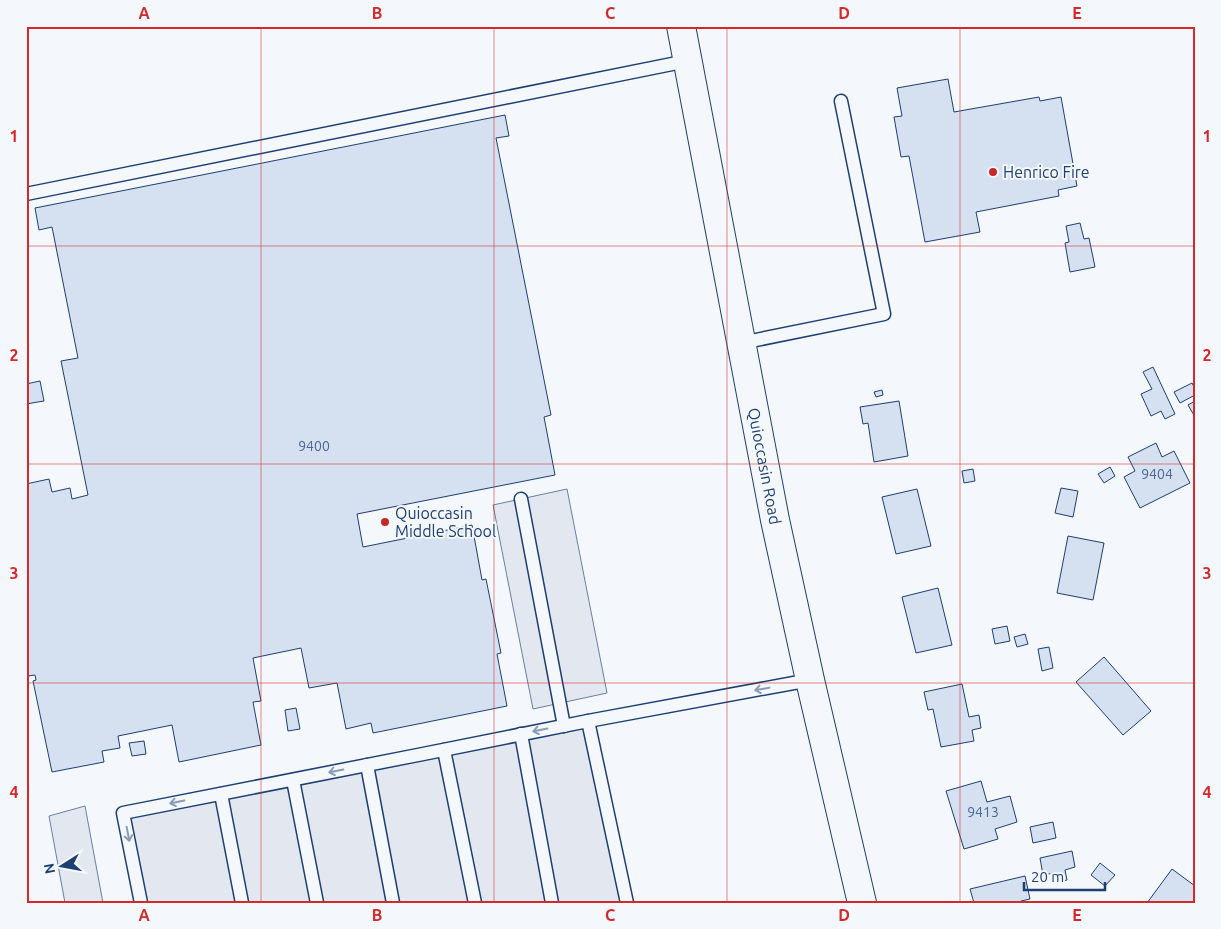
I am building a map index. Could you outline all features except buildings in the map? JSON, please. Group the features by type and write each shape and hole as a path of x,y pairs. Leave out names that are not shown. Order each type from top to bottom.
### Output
{"main road":[{"name":"Quioccasin Road","path":"681,26 775,520 862,903"}],"lane":[{"path":"26,194 687,61"},
{"path":"741,342 884,314 841,101"},
{"path":"521,499 564,726"},
{"path":"141,903 123,813 588,721 810,680"},
{"path":"588,721 627,903"},
{"path":"521,734 552,903"},
{"path":"444,750 475,903"},
{"path":"366,765 393,903"},
{"path":"293,780 317,903"},
{"path":"222,794 242,903"}],"shaded area":[{"path":"567,489 607,693 533,709 493,505"},
{"path":"588,721 627,903 141,903 123,813"},
{"path":"85,806 103,903 65,903 49,816"}],"place":[{"name":"Henrico Fire","path":"993,172"},
{"name":"Quioccasin Middle School","path":"385,522"}]}
